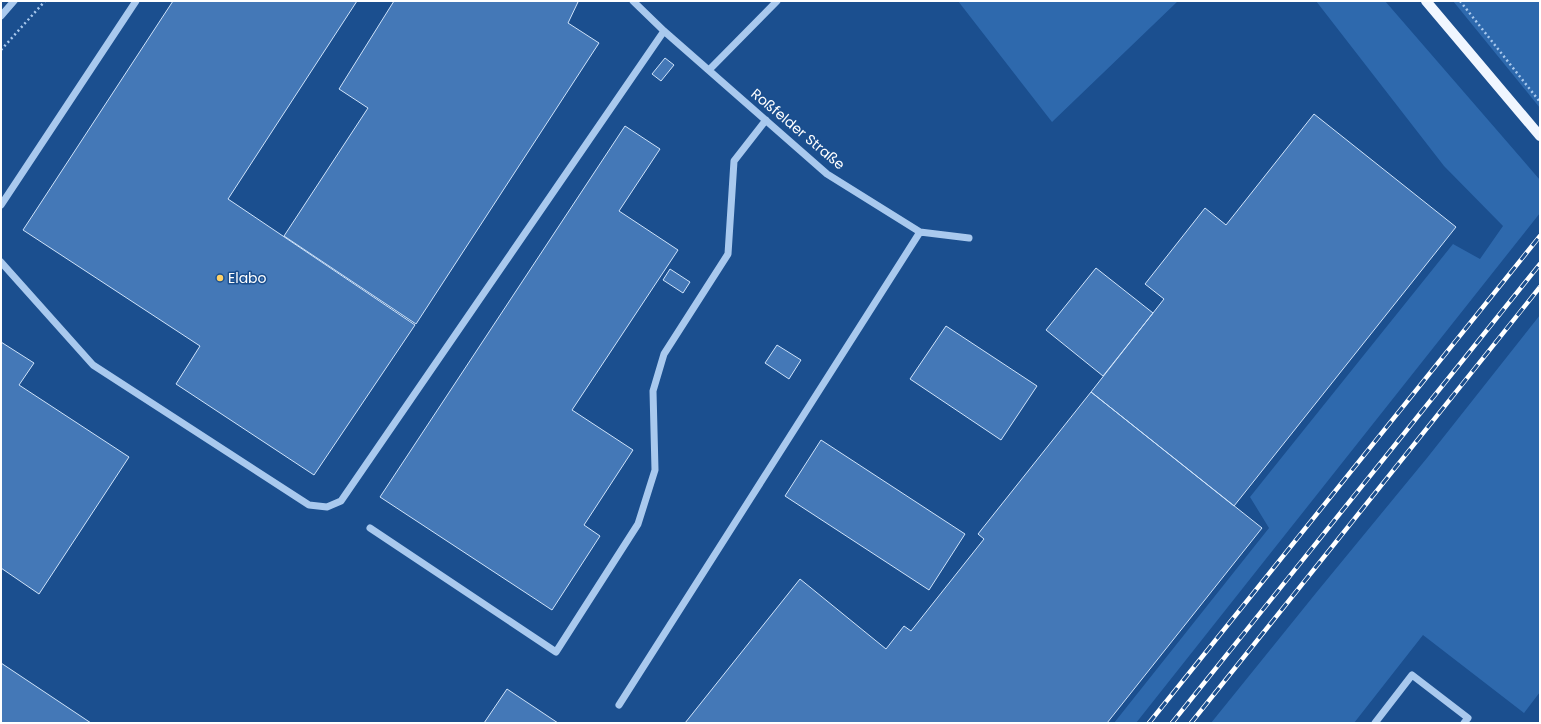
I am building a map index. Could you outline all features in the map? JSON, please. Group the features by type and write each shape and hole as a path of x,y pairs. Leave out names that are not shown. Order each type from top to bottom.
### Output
{"main road":[{"path":"1426,1 1540,136"}],"street":[{"path":"1,16 14,1"},
{"path":"1,205 136,1"},
{"name":"Roßfelder Straße","path":"633,1 664,31 827,174 920,232 969,238"},
{"path":"709,70 777,1"},
{"path":"1,262 92,365 309,505 327,507 341,501 664,31"},
{"path":"370,528 556,652 638,524 655,470 653,391 664,354 728,254 734,161 766,120"},
{"path":"619,705 920,232"},
{"path":"1375,723 1412,675 1468,718 1464,723"}],"path":[{"path":"1,50 45,1"},
{"path":"1460,1 1540,102"}],"shaded area":[{"path":"958,1 1178,1 1052,122"},
{"path":"1316,1 1385,1 1540,180 1540,213 1136,723 1114,723 1269,528 1250,497 1453,244 1480,259 1503,226 1444,166"},
{"path":"1453,1 1540,1 1540,108"},
{"path":"1540,315 1540,692 1524,713 1423,635 1354,723 1211,723 1427,458"}],"building":[{"name":"Elabo","path":"173,1 357,1 228,199 415,325 314,475 176,384 200,346 23,230"},
{"name":"Elabo","path":"394,1 576,1 578,2 568,23 599,43 416,324 284,236 368,108 339,89"},
{"path":"665,58 674,65 661,81 652,74"},
{"path":"1314,114 1456,227 1234,506 1091,392 1164,299 1145,284 1205,208 1226,225"},
{"path":"625,126 660,149 619,211 678,250 572,410 633,450 584,525 600,536 552,610 380,497"},
{"path":"1096,268 1153,313 1103,376 1046,330"},
{"path":"670,269 690,282 683,293 663,280"},
{"path":"946,326 1037,386 1001,440 910,379"},
{"path":"1,342 34,363 19,385 129,457 39,594 1,568"},
{"path":"777,345 801,360 789,379 765,363"},
{"path":"1091,392 1262,528 1107,723 685,723 800,579 886,649 904,626 911,631 984,539 978,534"},
{"path":"821,440 965,534 929,590 785,496"},
{"path":"1,663 91,723 1,723"},
{"path":"507,689 558,723 484,723"}],"railway":[{"path":"1149,723 1540,236"},
{"path":"1172,723 1540,264"},
{"path":"1191,723 1540,287"}],"place":[{"name":"Elabo","path":"220,278"}]}
